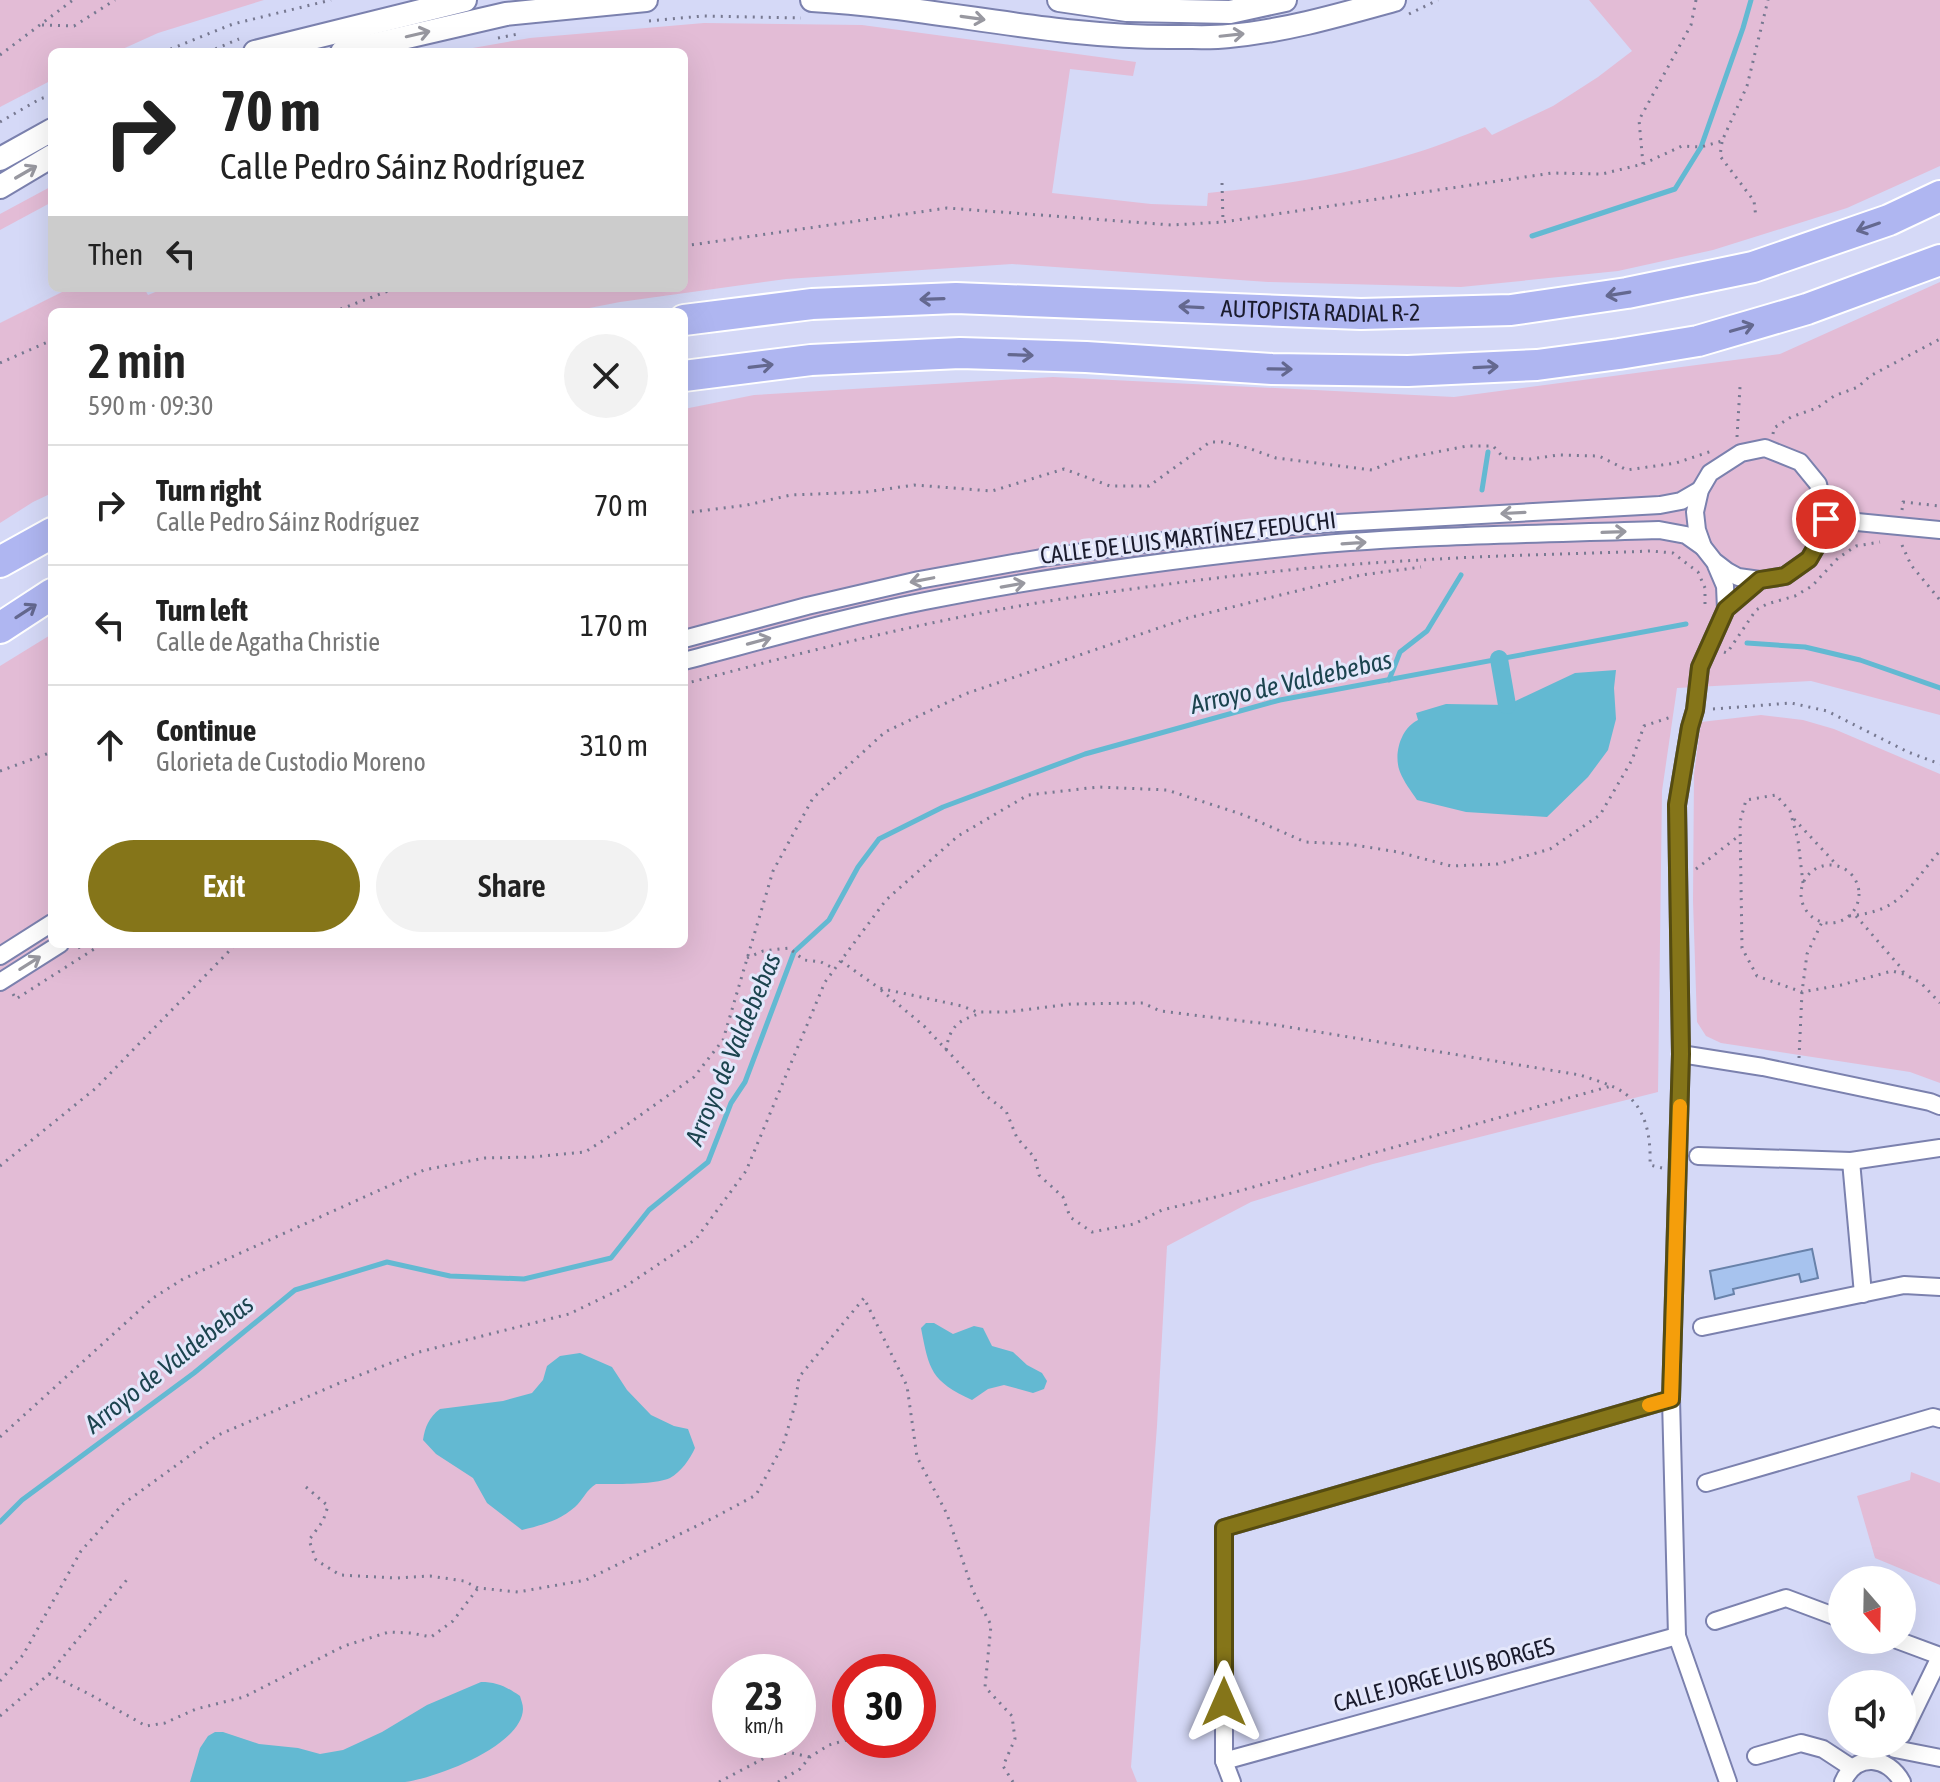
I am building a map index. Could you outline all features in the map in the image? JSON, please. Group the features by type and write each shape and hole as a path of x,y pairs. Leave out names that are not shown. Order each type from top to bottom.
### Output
{"highway":[{"name":"AUTOPISTA RADIAL R-2","path":"688,320 812,304 956,298 1361,314 1511,310 1627,293 1753,267 1889,220 1940,196"},
{"path":"688,375 811,360 960,353 1086,357 1272,369 1408,371 1537,365 1698,341 1807,309 1940,260"},
{"path":"0,562 48,535"},
{"path":"0,628 48,597"}],"street":[{"path":"271,48 465,0"},
{"path":"359,48 506,14 646,0"},
{"path":"812,0 861,3 1071,32 1146,38 1228,36 1296,26 1394,0"},
{"path":"1059,0 1127,10 1230,12 1285,0"},
{"path":"0,159 48,132"},
{"path":"0,187 48,158"},
{"path":"1765,448 1800,462 1818,484 1826,519 1824,533 1809,559 1785,576 1760,580 1738,577 1714,561 1703,547 1695,512 1700,490 1710,473 1741,453 1765,448"},
{"name":"CALLE DE LUIS MARTÍNEZ FEDUCHI","path":"688,638 919,580 1047,557 1302,525 1660,505 1681,501 1700,490"},
{"path":"1826,519 1940,530"},
{"name":"CALLE DE LUIS MARTÍNEZ FEDUCHI","path":"688,660 923,601 1050,578 1304,546 1659,530 1686,535 1703,547"},
{"path":"1714,561 1725,586 1726,609"},
{"path":"1728,1782 1677,1636 1671,1399 1681,1054 1677,805 1700,667 1726,609 1760,580"},
{"path":"0,956 48,926"},
{"path":"0,982 54,948"},
{"path":"1681,1054 1798,1075 1940,1106"},
{"path":"1698,1156 1851,1161 1940,1148"},
{"path":"1851,1161 1863,1294"},
{"path":"1702,1327 1904,1285 1940,1287"},
{"path":"1232,1782 1224,1761 1224,1528 1671,1399"},
{"path":"1706,1483 1933,1417 1940,1419"},
{"path":"1715,1621 1786,1598 1828,1614"},
{"name":"CALLE JORGE LUIS BORGES","path":"1224,1761 1677,1636"},
{"path":"1916,1648 1940,1657 1916,1706"},
{"path":"1756,1756 1801,1743 1823,1749 1848,1775 1861,1763 1880,1762 1897,1773 1902,1782"},
{"path":"1916,1749 1940,1758"},
{"path":"1889,1766 1892,1758"}],"path":[{"path":"0,55 73,0"},
{"path":"40,25 74,26 115,0"},
{"path":"173,48 233,24 331,0"},
{"path":"1643,164 1639,120 1691,25 1696,0"},
{"path":"1756,218 1754,201 1720,156 1722,141 1747,86 1768,0"},
{"path":"0,122 48,96"},
{"path":"688,245 947,208 1172,225 1223,222 1552,173 1602,174 1643,164 1682,146 1701,147 1722,141"},
{"path":"1222,183 1223,222"},
{"path":"344,308 386,292"},
{"path":"1765,448 1774,428 1791,417 1817,408 1834,396 1858,387 1870,376 1940,339"},
{"path":"0,363 48,342"},
{"path":"1740,387 1737,438 1741,453"},
{"path":"688,512 747,505 791,495 866,492 914,485 992,491 1064,469 1110,486 1149,486 1210,442 1248,448 1276,458 1372,470 1396,460 1467,446 1493,446 1504,458 1599,456 1627,470 1676,463 1712,451"},
{"path":"1902,513 1903,502 1940,506"},
{"path":"1899,540 1911,565 1940,600"},
{"path":"1717,649 1727,653 1756,610 1795,596 1812,586 1838,558 1856,546 1889,543"},
{"path":"688,683 914,626 1054,600 1275,572 1420,560 1651,551 1673,553 1698,572 1705,588 1705,615"},
{"path":"0,1437 153,1298 183,1279 424,1170 485,1158 585,1152 694,1077 723,1040 773,871 813,798 885,732 965,694 1188,618 1361,575 1421,567"},
{"path":"0,1681 23,1655 81,1551 123,1504 218,1435 419,1352 569,1314 623,1288 696,1239 746,1171 825,982 886,900 958,836 1028,795 1098,787 1167,790 1244,815 1305,842 1348,844 1398,852 1451,866 1498,864 1550,849 1600,815 1632,760 1644,726 1695,710 1791,703 1827,711 1908,752 1940,764"},
{"path":"0,771 48,753"},
{"path":"1940,851 1897,902 1871,914 1849,916 1831,923 1822,922 1806,911 1802,902 1798,840 1790,811 1776,795 1746,800 1740,822 1742,948 1757,976 1802,992 1892,971 1921,983 1940,1003"},
{"path":"1792,816 1838,866"},
{"path":"1679,883 1740,835"},
{"path":"1803,883 1816,868 1825,865 1844,868 1852,874 1859,891 1859,900 1849,916"},
{"path":"1856,916 1904,974"},
{"path":"1798,1075 1807,954 1822,922"},
{"path":"16,999 96,948"},
{"path":"0,1166 96,1088 232,948"},
{"path":"747,958 763,951 789,948 804,960 821,962 835,969"},
{"path":"841,961 924,1026 985,1095 1006,1111 1017,1138 1035,1158 1039,1175 1063,1197 1070,1217 1092,1232 1134,1224 1162,1210 1611,1086"},
{"path":"879,988 977,1012 1007,1012 1071,1004 1143,1003 1160,1011 1276,1025 1580,1075 1619,1089 1638,1105 1651,1145 1650,1165 1678,1168"},
{"path":"946,1050 949,1033 963,1019 986,1012"},
{"path":"306,1487 328,1506 323,1521 309,1540 316,1560 340,1575 430,1576 464,1581 478,1588 518,1592 586,1580 756,1495 783,1445 795,1405 799,1377 864,1298 907,1386 917,1457 947,1514 973,1591 991,1625 985,1687 1012,1716 1015,1739 1003,1766 1013,1782"},
{"path":"0,1716 49,1674 130,1576"},
{"path":"49,1674 146,1726 165,1723 196,1709 244,1697 344,1646 389,1632 431,1637 453,1621 478,1588"},
{"path":"719,1782 764,1758"},
{"path":"778,1782 800,1769 809,1758"}],"shaded area":[{"path":"0,0 264,0 158,33 125,48 48,48 48,82 0,107"},
{"path":"1589,0 1940,0 1940,166 1847,208 1713,250 1618,271 1461,287 1268,282 1012,264 786,279 589,308 48,308 48,495 0,523 0,323 62,292 146,292 148,295 155,292 688,292 688,48 473,48 530,38 704,23 862,25 1136,62 1133,76 1070,69 1052,193 1151,204 1207,206 1208,193 1286,183 1364,168 1485,127 1492,135 1553,106 1632,51"},
{"path":"48,188 48,204 0,230 0,214"},
{"path":"1940,282 1940,715 1811,681 1677,688 1662,791 1658,1092 1373,1164 1251,1202 1167,1246 1157,1426 1131,1767 1137,1782 0,1782 0,666 48,636 48,948 688,948 688,408 754,395 1053,377 1454,397 1780,354"},
{"path":"1761,715 1803,720 1834,729 1940,774 1940,1083 1910,1072 1721,1043 1706,1036 1697,1022 1693,901 1694,774 1701,722"},
{"path":"1911,1472 1940,1483 1940,1585 1916,1575 1916,1566 1894,1566 1875,1558 1857,1496 1910,1480"}],"water":[{"path":"1616,670 1616,719 1608,750 1588,777 1547,817 1466,812 1417,800 1402,776 1398,750 1407,729 1418,720 1416,713 1446,704 1507,705 1575,673"},
{"path":"926,1323 934,1323 953,1334 974,1326 983,1328 992,1346 1013,1352 1042,1373 1047,1381 1044,1389 1033,1393 1004,1385 988,1389 972,1400 958,1393 934,1373 921,1328"},
{"path":"580,1353 612,1367 627,1390 651,1415 688,1429 695,1448 685,1465 670,1478 645,1483 596,1484 563,1516 522,1530 487,1503 473,1478 436,1454 423,1440 425,1431 430,1419 440,1409 503,1401 532,1393 543,1380 547,1366 560,1356"},
{"path":"481,1682 502,1686 520,1696 523,1709 519,1723 493,1747 436,1774 405,1782 190,1782 200,1748 215,1732 259,1744 320,1754 343,1750 382,1732 427,1705"}],"building":[{"path":"1812,1249 1818,1278 1801,1282 1799,1274 1733,1289 1734,1294 1715,1299 1710,1271"}],"waterway":[{"path":"1532,236 1675,189 1701,147 1751,0"},
{"path":"1482,490 1488,452"},
{"path":"1389,680 1400,652 1427,631 1461,575"},
{"name":"Arroyo de Valdebebas","path":"0,1522 22,1500 194,1373 295,1290 387,1262 450,1276 524,1279 611,1258 649,1210 708,1162 731,1103 745,1082 794,952 829,920 858,867 879,839 943,807 1085,754 1280,700 1686,624"},
{"name":"Arroyo de Valdebebas","path":"1747,643 1805,647 1860,660 1940,688"},
{"path":"1499,659 1507,705"}],"slow traffic":[{"path":"1649,1405 1671,1399 1680,1106"}],"route":[{"path":"1224,1702 1224,1528 1671,1399 1681,1054 1677,805 1700,667 1726,609 1760,580 1785,576 1809,559 1824,533 1826,519"}]}
